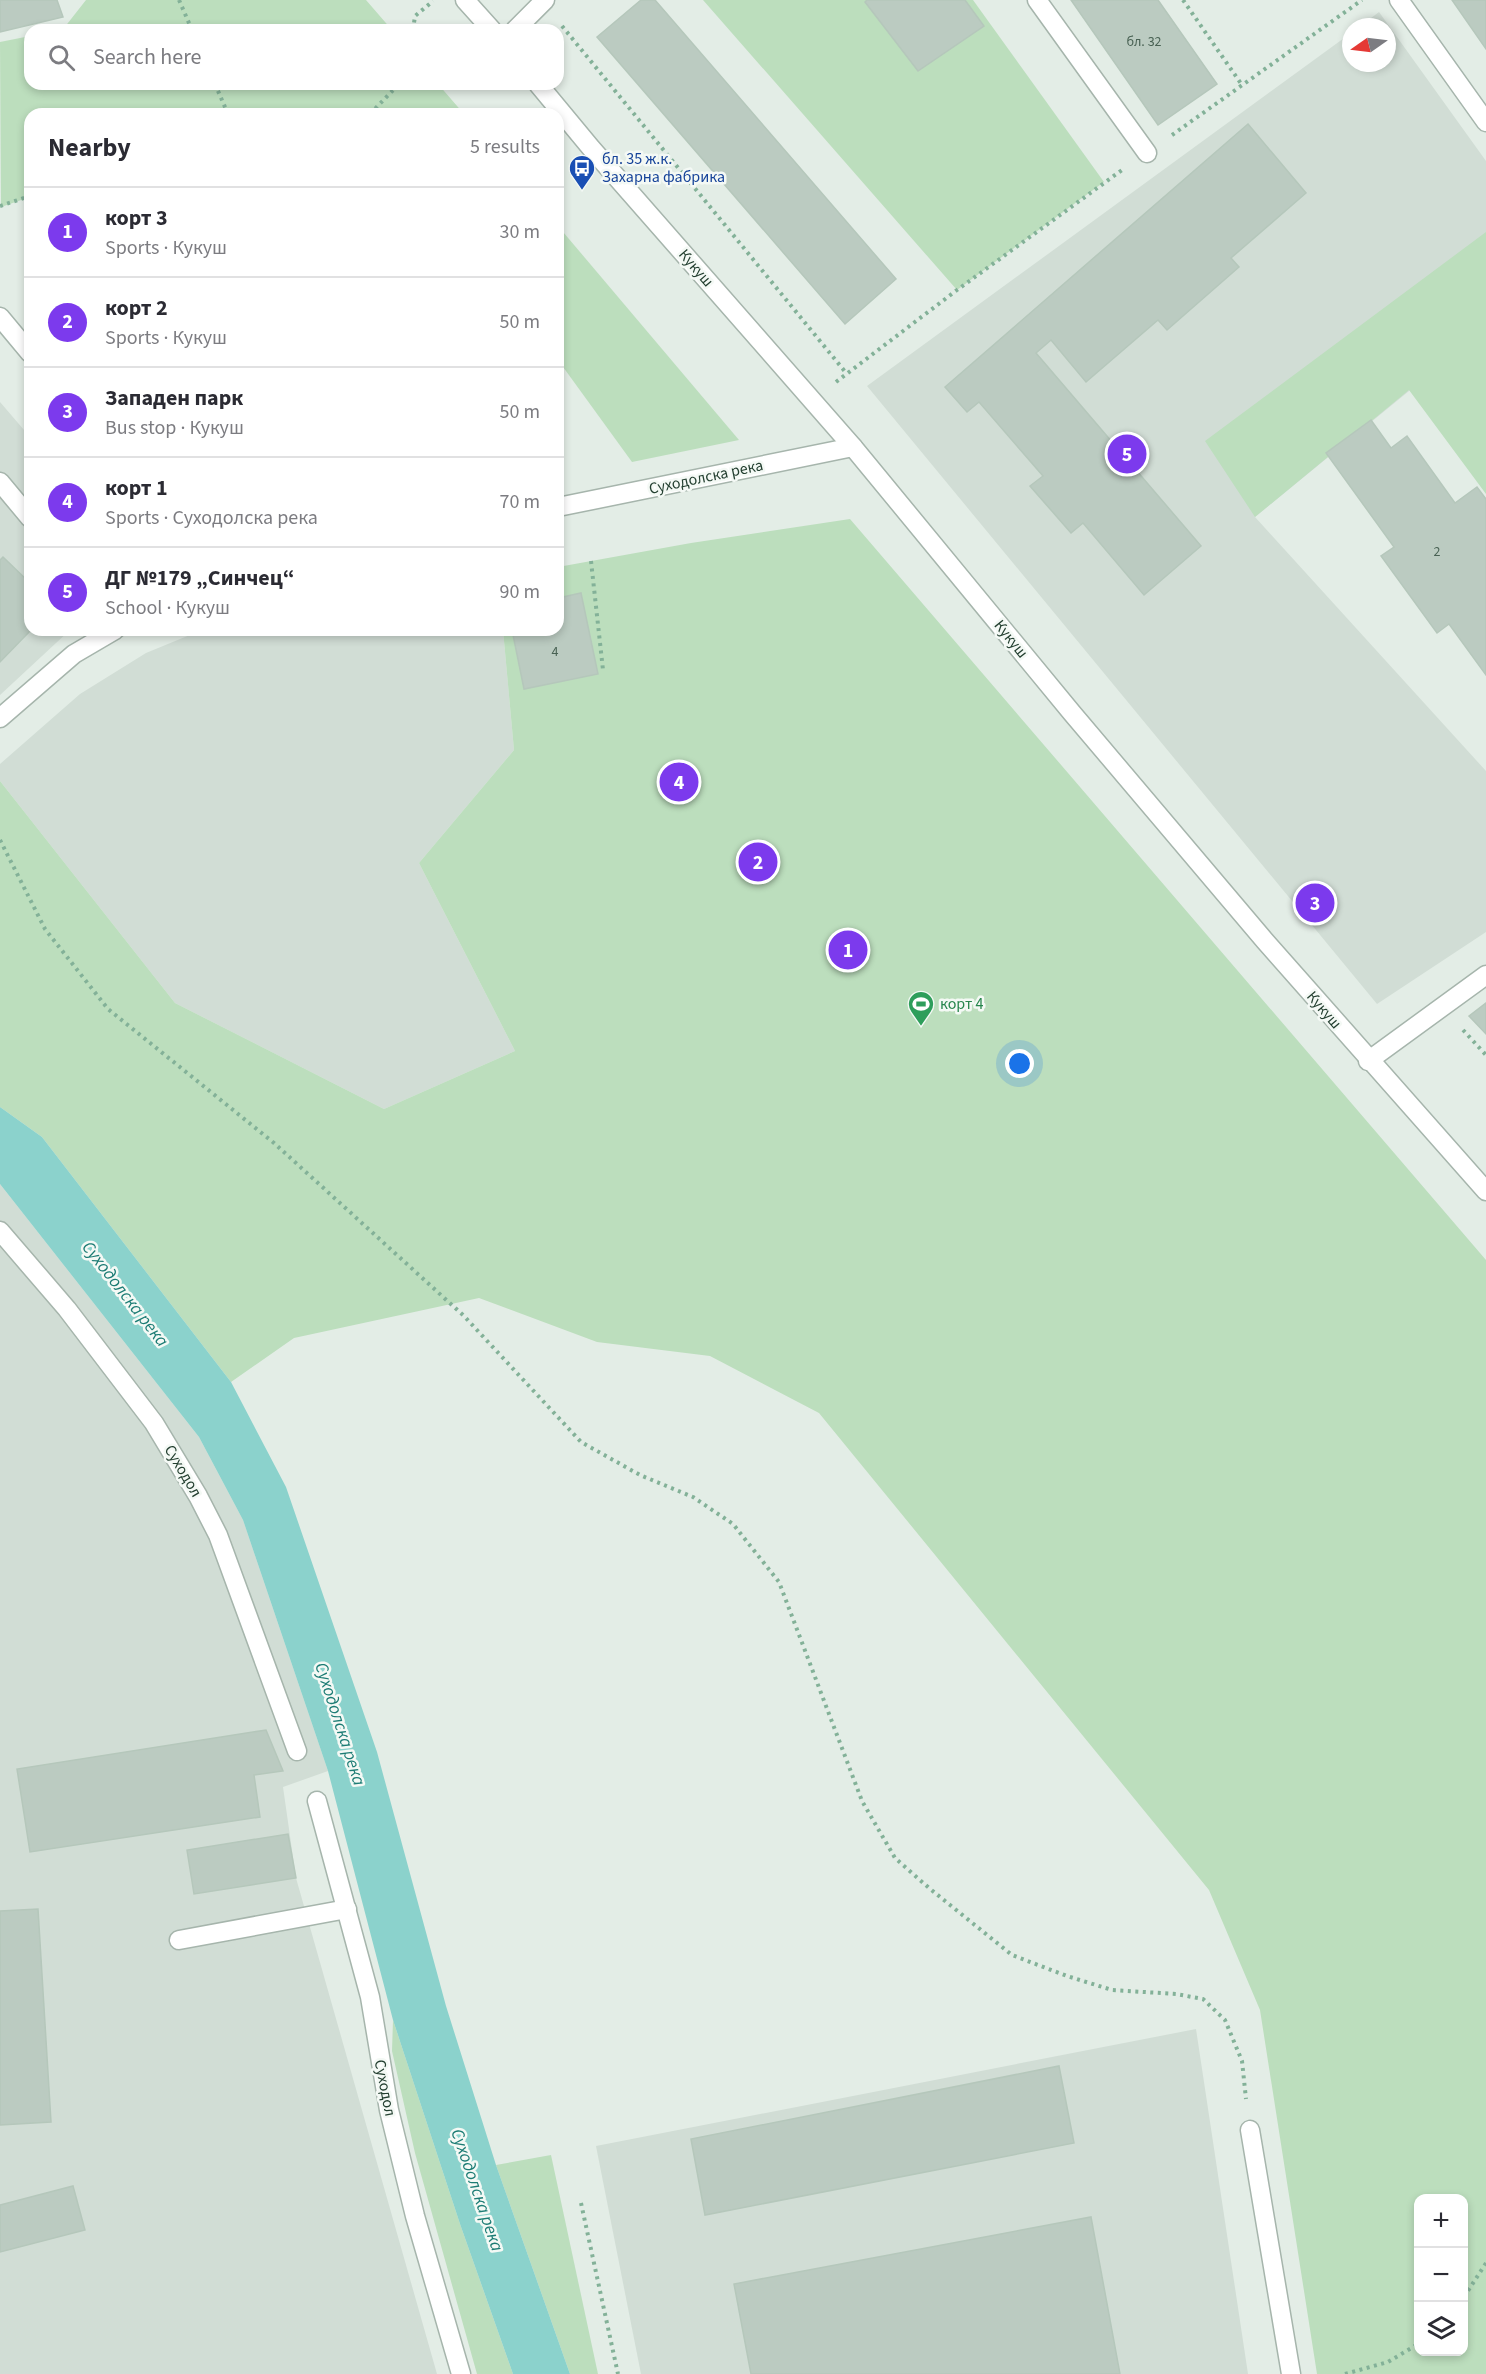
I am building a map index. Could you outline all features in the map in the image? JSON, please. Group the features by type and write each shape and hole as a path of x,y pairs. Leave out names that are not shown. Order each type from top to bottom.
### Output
{"street":[{"path":"465,0 487,24"},
{"path":"1037,0 1147,153"},
{"path":"1399,0 1486,122"},
{"path":"521,24 544,1"},
{"name":"Кукуш","path":"543,90 558,108"},
{"name":"Кукуш","path":"564,115 853,447 1087,731 1368,1061 1486,1191"},
{"path":"0,317 24,346"},
{"name":"Суходолска река","path":"564,506 853,447"},
{"path":"0,482 24,511"},
{"path":"0,718 74,654 105,636"},
{"path":"1368,1061 1486,975"},
{"name":"Суходол","path":"0,1231 67,1309 154,1423 198,1496 218,1535 297,1751"},
{"name":"Суходол","path":"317,1801 370,1997 389,2110 415,2216 461,2374"},
{"path":"179,1940 348,1909"},
{"path":"1250,2130 1291,2374"}],"path":[{"path":"179,0 189,24"},
{"path":"414,24 415,16 433,0"},
{"path":"1183,0 1242,85"},
{"path":"813,400 984,269 1362,0"},
{"path":"544,1 563,24"},
{"path":"564,26 847,374"},
{"path":"218,90 225,108"},
{"path":"376,108 393,90"},
{"path":"0,206 24,198"},
{"path":"591,561 603,670"},
{"path":"0,840 45,929 108,1009 274,1143 464,1316 581,1442 640,1476 693,1497 733,1524 779,1582 862,1801 895,1857 929,1888 1012,1955 1112,1990 1176,1994 1203,1999 1225,2020 1242,2061 1250,2130"},
{"path":"581,2203 618,2374"},
{"path":"1468,2291 1486,2263"},
{"path":"1345,2374 1388,2361 1414,2347"}],"shaded area":[{"path":"1379,12 1383,18 1371,18"},
{"path":"1396,36 1486,161 1486,328 1255,517 1486,771 1486,932 1377,1004 867,386 1342,40 1342,72 1396,72"},
{"path":"0,402 24,430 24,636 64,636 0,695"},
{"path":"187,636 504,636 514,750 419,863 515,1051 384,1109 175,1003 0,781 0,764 80,694 146,653"},
{"path":"0,1184 199,1437 243,1520 328,1771 283,1787 296,1878 437,2374 0,2374"},
{"path":"1196,2029 1248,2374 641,2374 596,2146"}],"green space":[{"path":"86,0 366,0 387,24 67,24"},
{"path":"703,0 973,0 1104,182 957,290"},
{"path":"24,37 24,90 443,90 459,108 24,108 24,199 1,207 0,42"},
{"path":"1486,232 1486,494 1409,390 1255,517 1205,441"},
{"path":"564,233 739,440 632,462 564,368"},
{"path":"850,519 1486,1260 1486,2374 1317,2374 1260,2010 1209,1890 819,1413 710,1356 597,1342 479,1298 294,1338 231,1382 42,1137 0,1107 0,781 175,1003 384,1109 515,1051 419,863 514,750 504,636 564,636 564,566 691,543"},
{"path":"393,2020 460,2224 513,2374 477,2374 415,2153 392,2051"},
{"path":"551,2155 598,2374 570,2374 496,2165"}],"water":[{"path":"0,1107 42,1137 231,1382 286,1487 377,1752 446,2006 496,2165 570,2374 513,2374 460,2224 393,2020 328,1771 243,1520 199,1437 0,1184"}],"building":[{"path":"0,0 57,0 63,17 24,24 24,26 0,32"},
{"path":"641,0 655,0 896,279 845,324 597,37"},
{"path":"867,0 965,0 984,26 918,71 865,2"},
{"path":"1071,0 1158,0 1217,84 1158,125"},
{"path":"1452,0 1486,0 1486,49"},
{"path":"1248,124 1306,193 1231,258 1239,267 1167,330 1158,320 1086,382 1051,340 1036,353 1201,546 1144,595 1083,523 1071,533 1030,486 1043,476 979,402 967,412 945,387"},
{"path":"1371,420 1391,448 1407,436 1455,503 1477,487 1486,499 1486,675 1449,624 1437,633 1381,556 1394,547 1326,453"},
{"path":"3,557 24,577 25,636 0,662 0,560"},
{"path":"581,593 598,674 524,689 513,636 564,636 564,597"},
{"path":"1486,1003 1486,1034 1469,1016"},
{"path":"266,1730 283,1771 254,1775 260,1817 30,1852 17,1769"},
{"path":"288,1834 296,1878 194,1894 187,1850"},
{"path":"38,1909 51,2122 0,2125 0,1911"},
{"path":"1059,2066 1074,2143 705,2215 691,2139"},
{"path":"73,2186 85,2230 0,2252 0,2205"},
{"path":"1091,2217 1120,2374 751,2374 734,2284"}],"place":[{"name":"бл. 35 ж.к. Захарна фабрика","path":"582,191"},
{"name":"ДГ №179 „Синчец“","path":"1127,454"},
{"name":"корт 1","path":"679,782"},
{"name":"корт 2","path":"758,862"},
{"name":"Западен парк","path":"1315,903"},
{"name":"корт 3","path":"848,950"},
{"name":"корт 4","path":"921,1027"}]}
